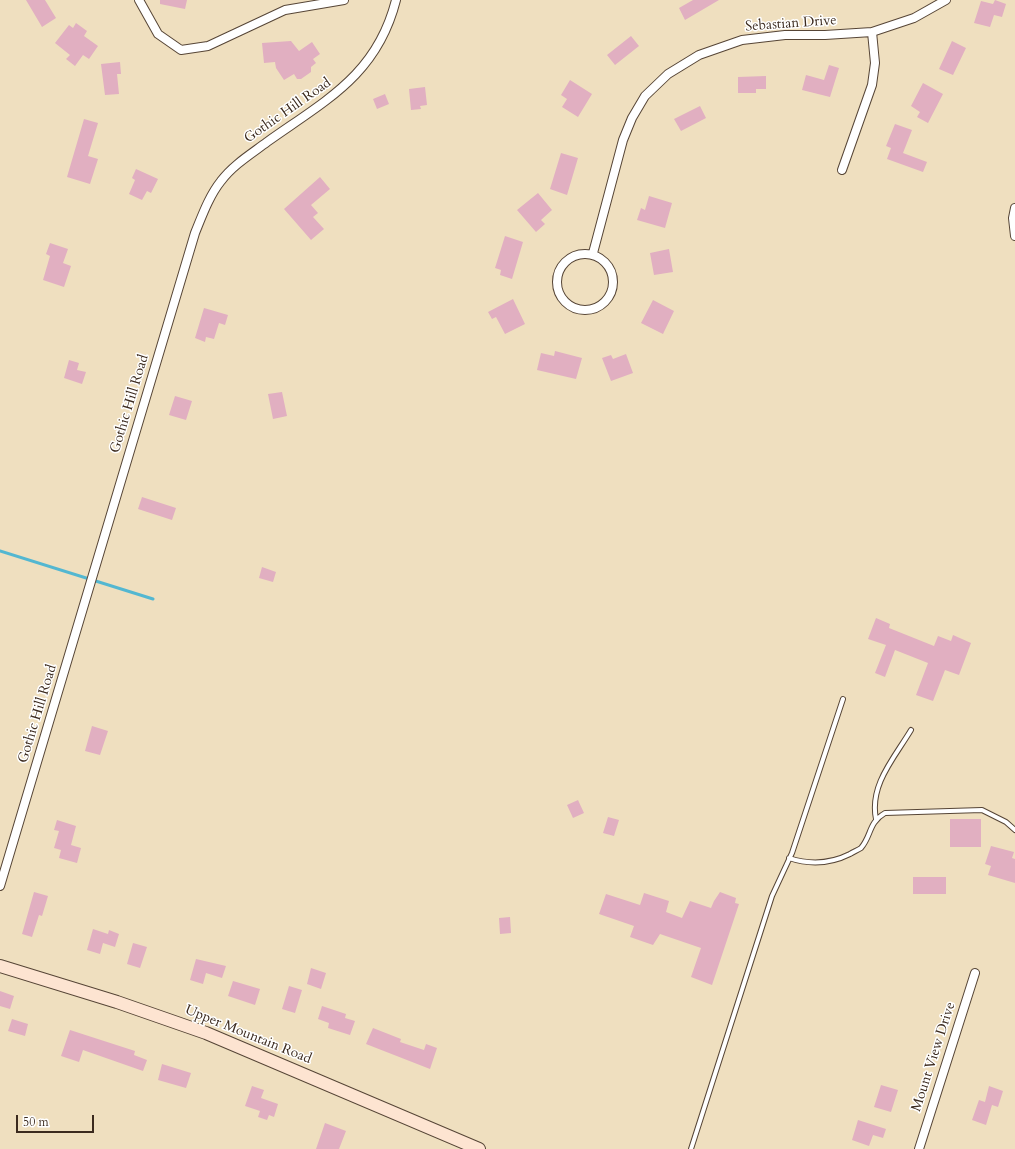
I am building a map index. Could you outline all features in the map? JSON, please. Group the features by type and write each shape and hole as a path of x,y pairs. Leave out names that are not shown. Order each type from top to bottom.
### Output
{"street":[{"path":"139,0 158,34 181,50 208,46 285,10 344,0"},
{"name":"Gothic Hill Road","path":"0,886 195,233 206,207 221,181 242,160 345,87 365,66 382,40 391,20 396,0"},
{"name":"Sebastian Drive","path":"593,253 623,140 632,118 645,96 668,74 699,55 742,40 785,35 825,35 872,32 914,18 946,0"},
{"path":"842,170 872,85 875,63 872,32"},
{"path":"1015,208 1013,218 1015,236"},
{"path":"581,253 593,253 604,260 612,272 614,283 611,296 603,304 592,310 582,310 571,306 563,299 558,290 557,279 561,266 570,258 581,253"},
{"name":"Upper Mountain Road","path":"0,966 117,1002 206,1033 459,1143 479,1149"},
{"name":"Mount View Drive","path":"919,1149 975,973"}],"lane":[{"path":"691,1149 772,896 790,858 843,698"},
{"path":"876,819 873,806 882,777 911,730"},
{"path":"790,858 802,862 817,863 834,861 848,855 860,848 876,819 885,813 982,810 1006,822 1015,830"}],"building":[{"path":"26,0 45,0 56,18 42,27"},
{"path":"160,0 187,0 185,9 160,4"},
{"path":"693,0 719,0 685,20 679,8"},
{"path":"995,0 1006,4 1002,17 994,15 990,27 974,23 981,1 993,4"},
{"path":"76,23 87,31 84,36 98,46 89,59 83,55 75,66 66,59 70,55 55,43 69,25 73,28"},
{"path":"631,36 639,46 615,65 607,55"},
{"path":"291,41 299,51 312,42 320,54 313,59 316,63 311,67 311,72 301,79 297,79 294,74 284,80 276,68 275,62 264,63 262,43"},
{"path":"952,41 966,48 953,75 939,69"},
{"path":"120,62 121,74 117,74 119,94 105,95 101,64"},
{"path":"829,65 839,68 830,97 802,90 806,75 824,80"},
{"path":"766,76 766,89 756,89 756,93 738,93 738,77"},
{"path":"570,80 592,94 578,117 562,107 567,99 561,95"},
{"path":"923,83 943,94 928,123 917,117 920,112 911,106"},
{"path":"425,87 427,105 420,106 421,109 411,110 409,89"},
{"path":"385,94 389,104 377,109 373,99"},
{"path":"700,106 706,118 681,131 674,119"},
{"path":"84,119 98,123 88,156 98,159 90,184 67,177"},
{"path":"895,124 912,130 903,153 927,162 923,172 887,159 891,148 886,146"},
{"path":"561,153 578,158 567,195 550,189"},
{"path":"136,169 158,179 151,193 147,191 142,200 129,194 135,180 132,178"},
{"path":"320,177 330,189 311,205 318,213 313,217 324,229 311,240 284,209"},
{"path":"538,193 552,210 541,220 545,224 536,232 517,210"},
{"path":"649,196 672,203 665,228 637,220 641,208 645,210"},
{"path":"505,236 523,242 512,279 500,275 501,270 495,268"},
{"path":"50,243 68,249 63,263 71,266 64,287 43,280 50,256 46,254"},
{"path":"669,249 673,272 654,275 650,253"},
{"path":"513,299 525,324 505,334 496,317 492,319 488,312"},
{"path":"653,300 674,311 663,334 641,323"},
{"path":"204,308 228,315 225,325 219,323 214,339 206,337 205,342 195,338"},
{"path":"555,351 582,358 576,379 537,370 541,353 554,356"},
{"path":"626,354 633,373 611,381 602,358 611,355 613,359"},
{"path":"69,360 79,363 77,370 86,372 82,384 64,378"},
{"path":"282,392 287,416 273,419 268,394"},
{"path":"175,396 192,401 186,420 169,415"},
{"path":"142,497 176,508 172,520 138,509"},
{"path":"262,567 276,572 273,582 259,578"},
{"path":"876,618 890,624 889,628 934,646 938,636 951,641 953,635 971,643 959,675 945,670 933,701 916,695 928,663 895,650 885,677 875,673 886,645 868,639"},
{"path":"92,726 108,731 100,755 85,751"},
{"path":"578,800 584,813 573,818 567,805"},
{"path":"608,817 619,820 614,836 603,833"},
{"path":"950,819 981,819 981,847 950,847"},
{"path":"57,820 76,826 71,845 81,848 77,863 59,858 61,850 54,848 59,831 54,830"},
{"path":"991,846 1014,852 1012,858 1015,859 1015,883 988,875 991,866 985,864"},
{"path":"913,877 946,877 946,894 913,894"},
{"path":"34,892 48,896 42,916 39,915 32,937 22,934"},
{"path":"720,892 736,898 735,903 739,904 712,985 691,977 701,948 660,934 653,945 630,937 634,926 599,914 606,894 640,905 644,893 669,901 666,912 682,918 690,901 711,908"},
{"path":"510,917 511,933 500,934 499,918"},
{"path":"93,929 108,934 109,930 119,934 115,947 103,943 100,954 87,950"},
{"path":"133,943 147,947 140,968 127,964"},
{"path":"196,959 226,966 222,978 206,973 203,984 190,980"},
{"path":"311,968 326,973 321,989 307,984"},
{"path":"233,981 260,989 255,1005 228,996"},
{"path":"289,986 302,990 295,1013 282,1009"},
{"path":"0,991 14,996 10,1009 0,1006"},
{"path":"322,1006 346,1014 345,1018 355,1021 350,1035 328,1028 329,1023 318,1019"},
{"path":"12,1019 28,1024 25,1036 8,1031"},
{"path":"373,1028 401,1039 400,1042 424,1050 426,1044 437,1048 430,1069 366,1044"},
{"path":"70,1030 135,1051 134,1055 147,1060 143,1071 83,1050 79,1062 61,1056"},
{"path":"162,1064 191,1073 186,1088 158,1080"},
{"path":"881,1085 898,1090 891,1112 874,1107"},
{"path":"252,1086 264,1090 261,1098 278,1104 274,1117 269,1115 267,1120 258,1117 260,1111 245,1106"},
{"path":"989,1086 1003,1091 998,1107 992,1105 986,1125 972,1120 979,1100 985,1102"},
{"path":"858,1120 886,1129 883,1138 873,1135 869,1146 852,1140"},
{"path":"325,1123 346,1131 339,1149 316,1149"}],"waterway":[{"path":"0,551 153,599"}]}
